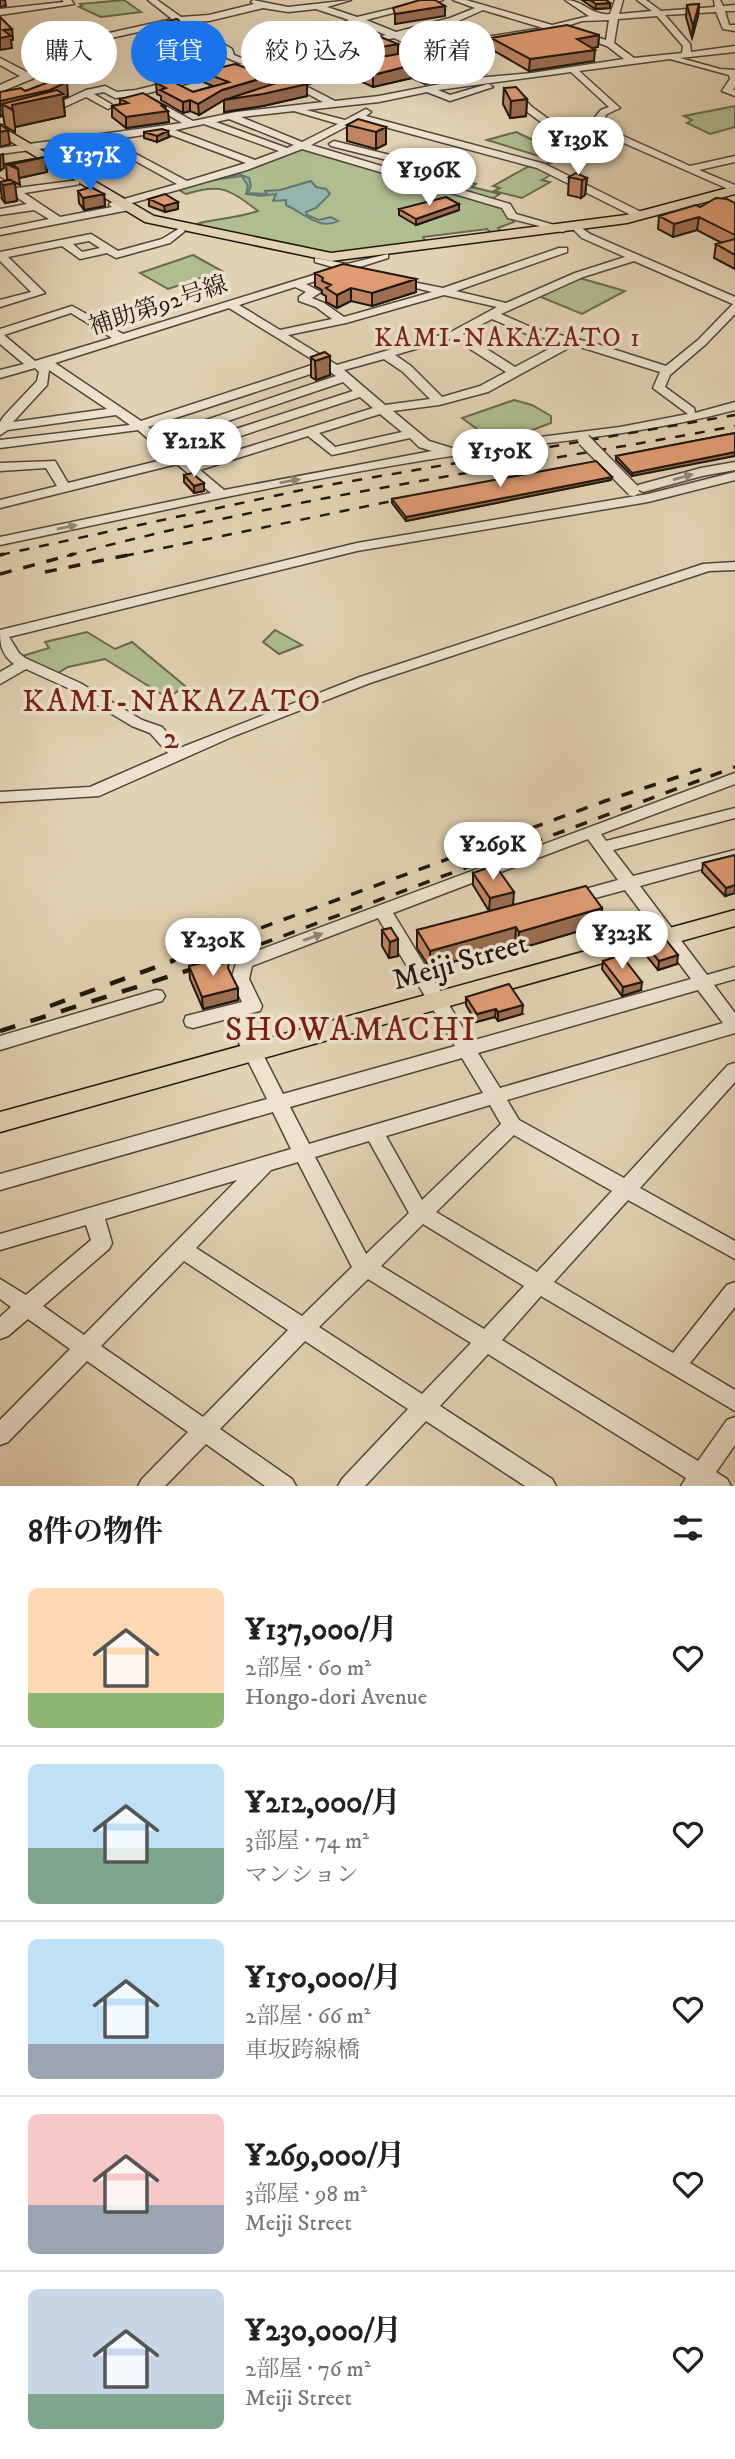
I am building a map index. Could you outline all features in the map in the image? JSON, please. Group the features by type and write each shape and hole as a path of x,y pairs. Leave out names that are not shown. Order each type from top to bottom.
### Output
{"main road":[{"path":"0,130 46,166 121,206 161,222 335,263"},
{"path":"0,137 26,149 148,223 335,263 377,255 632,222 735,191"},
{"path":"573,229 641,216 735,191"},
{"path":"335,263 336,258 377,255"},
{"name":"Meiji Street","path":"664,932 735,906"},
{"name":"Meiji Street","path":"0,1122 432,995 664,932 735,918"},
{"name":"Meiji Street","path":"0,1108 250,1047"}],"street":[{"path":"0,12 70,4 66,0"},
{"path":"155,0 181,21"},
{"path":"252,0 277,10 347,0"},
{"path":"356,20 439,0"},
{"path":"457,0 610,44 632,61"},
{"path":"385,37 453,20 499,0"},
{"path":"569,0 596,17"},
{"path":"610,44 619,0"},
{"path":"641,0 659,13 688,51"},
{"path":"718,4 726,27 735,28"},
{"path":"495,40 573,20 659,13 718,4 735,8"},
{"path":"193,21 262,5"},
{"path":"315,6 399,38"},
{"path":"426,89 450,98 500,82 572,69 672,58 688,51 718,52 735,49"},
{"path":"227,50 230,56 241,61"},
{"path":"236,59 241,58"},
{"path":"672,58 681,63 734,73 735,79 727,91 735,93"},
{"path":"0,61 21,73"},
{"path":"572,69 615,108 604,112 593,126"},
{"path":"0,89 21,80"},
{"path":"495,82 500,82 556,129 593,126 735,191"},
{"path":"0,121 55,108 86,93 105,89 115,95 136,93 174,84"},
{"path":"269,91 296,84 333,104 361,115 541,166 641,216"},
{"path":"0,151 110,138 230,116 379,99 456,84"},
{"path":"86,93 108,106"},
{"path":"136,93 190,123"},
{"path":"0,232 121,206 254,163 347,124 380,103 379,99"},
{"path":"203,120 207,114 226,105"},
{"path":"292,109 347,124"},
{"path":"230,116 303,144 507,207 512,216 573,229 735,302"},
{"path":"203,120 287,151"},
{"path":"202,144 252,125"},
{"path":"164,129 254,163"},
{"path":"228,153 277,134"},
{"path":"110,138 133,156 184,184"},
{"path":"315,139 387,157 370,166"},
{"path":"688,169 735,159"},
{"path":"0,181 58,221"},
{"path":"0,194 75,182"},
{"path":"0,212 37,206"},
{"path":"0,255 91,237 116,255 166,241 180,231"},
{"path":"64,242 80,256 108,250"},
{"path":"275,334 342,321 445,292 563,250"},
{"path":"0,255 39,292 0,304"},
{"path":"0,443 86,436 140,426 212,403 336,370 455,334 506,306 579,275 635,257"},
{"path":"335,263 377,276 506,306"},
{"name":"補助第92号線","path":"0,374 294,283 335,263"},
{"path":"294,283 315,292 303,299 320,305 342,321"},
{"path":"230,304 336,370 428,446 438,449 487,443 505,444"},
{"path":"690,411 659,388 667,370 702,342 735,307"},
{"path":"0,333 72,309 121,338"},
{"path":"491,314 531,332 611,351 667,370"},
{"path":"455,334 516,373"},
{"path":"0,338 119,411 158,440 219,494"},
{"path":"191,469 382,409 439,401 484,388 571,342"},
{"path":"385,354 407,369 439,401"},
{"path":"2,430 10,416 43,382 45,372 39,364"},
{"path":"158,440 229,416 336,370"},
{"path":"0,504 177,456 362,392"},
{"path":"212,403 266,445"},
{"path":"0,541 219,494 505,444 583,438 735,406"},
{"path":"2,430 119,411"},
{"path":"309,431 332,451 412,434"},
{"path":"583,438 633,490"},
{"path":"0,467 50,464 65,488"},
{"path":"463,528 461,524 471,520 633,490 735,466"},
{"path":"178,755 156,730 137,723 75,686 13,656 0,634 310,557 463,528 648,498 735,476"},
{"path":"0,797 93,792 365,680 708,567 735,566"},
{"path":"0,679 25,663"},
{"path":"193,1020 253,1006 240,979 244,962 735,778"},
{"path":"604,847 735,813"},
{"path":"0,1242 735,1026 592,832"},
{"path":"562,901 735,855"},
{"path":"383,911 408,942 432,995 512,1125 735,1251"},
{"path":"0,1182 735,973"},
{"path":"0,1043 156,996"},
{"path":"232,1011 356,1258 366,1267 487,1341 704,1482 735,1427"},
{"path":"349,1486 487,1341 735,1070"},
{"path":"150,1486 304,1328 512,1125"},
{"path":"374,1132 415,1206 422,1212 537,1287 735,1401"},
{"path":"0,1435 266,1164"},
{"path":"0,1330 102,1243 93,1214"},
{"path":"182,1249 544,1486"},
{"path":"0,1288 284,1486"},
{"path":"676,1366 735,1291"}],"green space":[{"path":"124,0 141,12 101,17 79,7 82,6 80,4"},
{"path":"735,106 735,127 710,134 687,123 692,120 684,116"},
{"path":"516,132 569,157 545,165 552,160 487,140"},
{"path":"303,146 504,207 514,222 498,228 502,233 492,234 487,229 423,237 426,242 334,254 192,225 258,211 224,190 208,189 186,194 179,190"},
{"path":"531,165 552,174 542,180 550,182 522,198 494,191 500,188 493,186"},
{"path":"439,170 464,175 458,179 476,184 472,187 500,194 490,200 420,179"},
{"path":"193,255 222,271 168,289 140,273"},
{"path":"576,277 625,291 582,314 536,295"},
{"path":"514,400 532,405 551,416 551,423 508,439 492,440 462,418"},
{"path":"275,630 302,645 279,654 263,642"},
{"path":"87,632 115,649 132,642 185,686 168,698 105,659 68,667 56,674 19,657 49,648 45,642"}],"water":[{"path":"239,174 249,178 251,186 248,193 267,194 265,191 280,190 311,181 316,187 326,189 330,194 316,208 306,212 307,215 319,220 331,217 338,221 325,224 311,219 286,205 286,200 273,201 276,194 261,196 246,194 248,186 242,176 214,180"}],"building":[{"path":"420,0 435,0 445,6 395,14 393,8"},
{"path":"590,0 606,0 610,3 596,4"},
{"path":"699,4 693,26 687,5"},
{"path":"0,17 12,29 3,30 11,36 0,38"},
{"path":"567,25 599,35 577,39 595,50 530,59 495,40 495,37"},
{"path":"385,39 398,44 385,46"},
{"path":"399,54 399,68 385,72 385,56"},
{"path":"227,66 241,66 242,84 222,90 198,104 190,100 183,102 160,90 166,88 158,84 178,84 193,92 227,84"},
{"path":"44,84 63,84 50,90 0,101 0,92 21,88 25,91"},
{"path":"273,84 307,84 263,94 224,100"},
{"path":"516,87 527,99 511,101 504,88"},
{"path":"57,90 63,94 12,105 13,110 2,104"},
{"path":"143,93 165,106 162,106 168,111 126,117 112,106 128,103 120,99"},
{"path":"358,119 386,127 376,132 347,125"},
{"path":"0,124 8,130 0,132"},
{"path":"162,129 168,131 157,136 144,132"},
{"path":"45,157 12,164 18,169 6,164"},
{"path":"576,173 587,178 582,180 569,177"},
{"path":"11,180 15,183 3,185 0,182"},
{"path":"91,187 104,194 83,198 78,191"},
{"path":"165,194 178,202 164,206 149,199"},
{"path":"446,197 459,204 416,219 399,209"},
{"path":"716,198 735,203 735,235 699,217 674,224 659,216 696,205 700,207"},
{"path":"735,239 735,255 716,244"},
{"path":"343,264 416,279 372,293 351,288 337,295 326,288 331,285 322,281 323,278 315,273"},
{"path":"325,352 330,356 315,361 311,357"},
{"path":"735,433 735,452 632,473 616,456"},
{"path":"596,461 612,477 406,517 392,499"},
{"path":"192,473 204,483 194,486 184,475"},
{"path":"735,855 735,885 726,888 703,863"},
{"path":"495,865 514,892 490,898 473,873"},
{"path":"586,886 602,908 519,932 516,927 430,951 417,930"},
{"path":"391,928 398,939 390,942 382,930"},
{"path":"666,940 678,955 659,961 647,946"},
{"path":"621,955 642,982 623,987 603,961"},
{"path":"218,959 220,964 229,962 228,968 238,988 202,997 189,966"},
{"path":"509,984 523,1005 477,1014 466,997"}],"railway":[{"path":"4,554 0,555 311,488 735,415"},
{"path":"67,556 149,535 316,500 735,426"},
{"path":"124,556 412,497"},
{"path":"0,574 74,554"},
{"path":"45,572 133,554"},
{"path":"171,961 605,801 708,767"},
{"path":"216,961 735,767"},
{"path":"50,1006 175,960"},
{"path":"0,1031 220,960"}],"district":[{"name":"KAMI-NAKAZATO 1","path":"508,337"},
{"name":"KAMI-NAKAZATO 2","path":"172,718"},
{"name":"SHOWAMACHI","path":"351,1028"}]}
